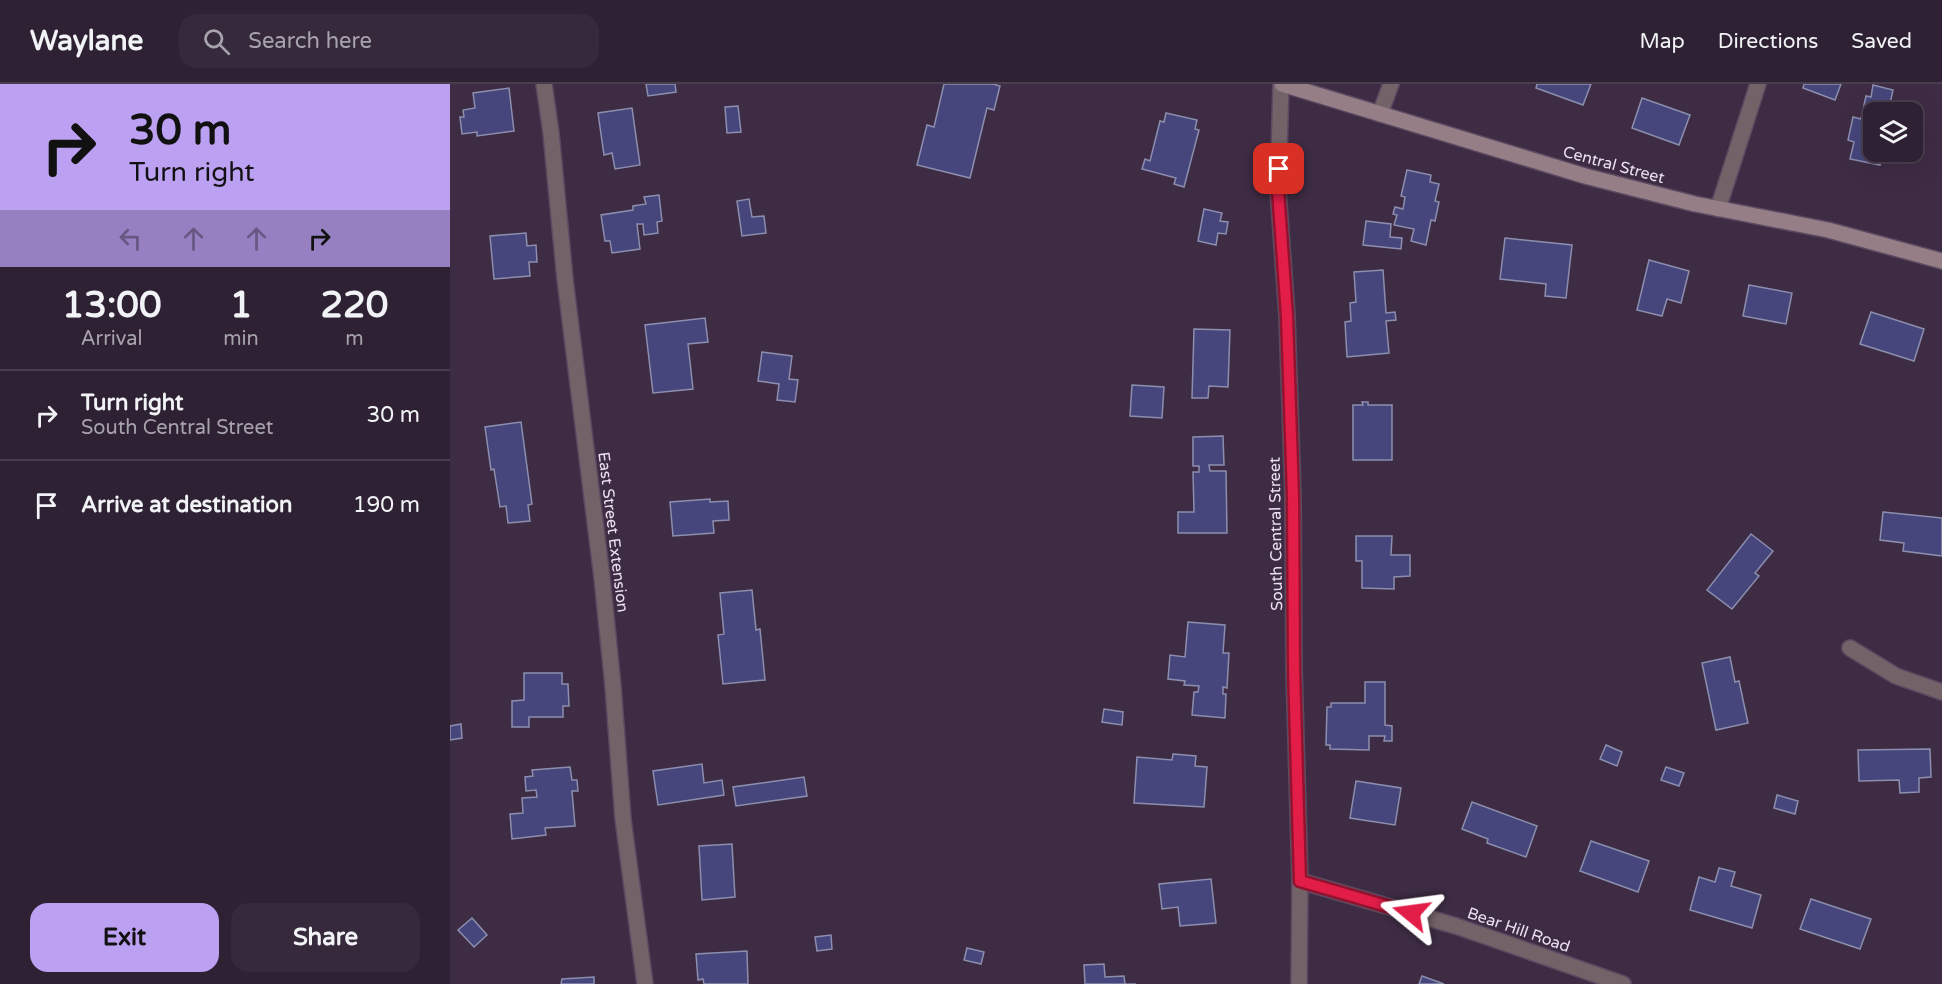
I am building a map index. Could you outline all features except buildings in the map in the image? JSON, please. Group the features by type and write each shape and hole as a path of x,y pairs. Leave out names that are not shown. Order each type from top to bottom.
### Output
{"street":[{"name":"East Street Extension","path":"544,84 614,686 623,819 645,984"},
{"name":"Central Street","path":"1281,84 1585,176 1718,209 1828,230 1942,261"},
{"name":"South Central Street","path":"1281,84 1278,190 1287,316 1293,497 1294,669 1300,881 1299,984"},
{"path":"1380,114 1391,84"},
{"path":"1718,209 1758,84"},
{"path":"1850,648 1896,676 1942,692"},
{"name":"Bear Hill Road","path":"1300,881 1456,926 1623,984"}],"route":[{"path":"1279,169 1278,190 1287,316 1293,497 1294,669 1300,881 1411,913"}]}
